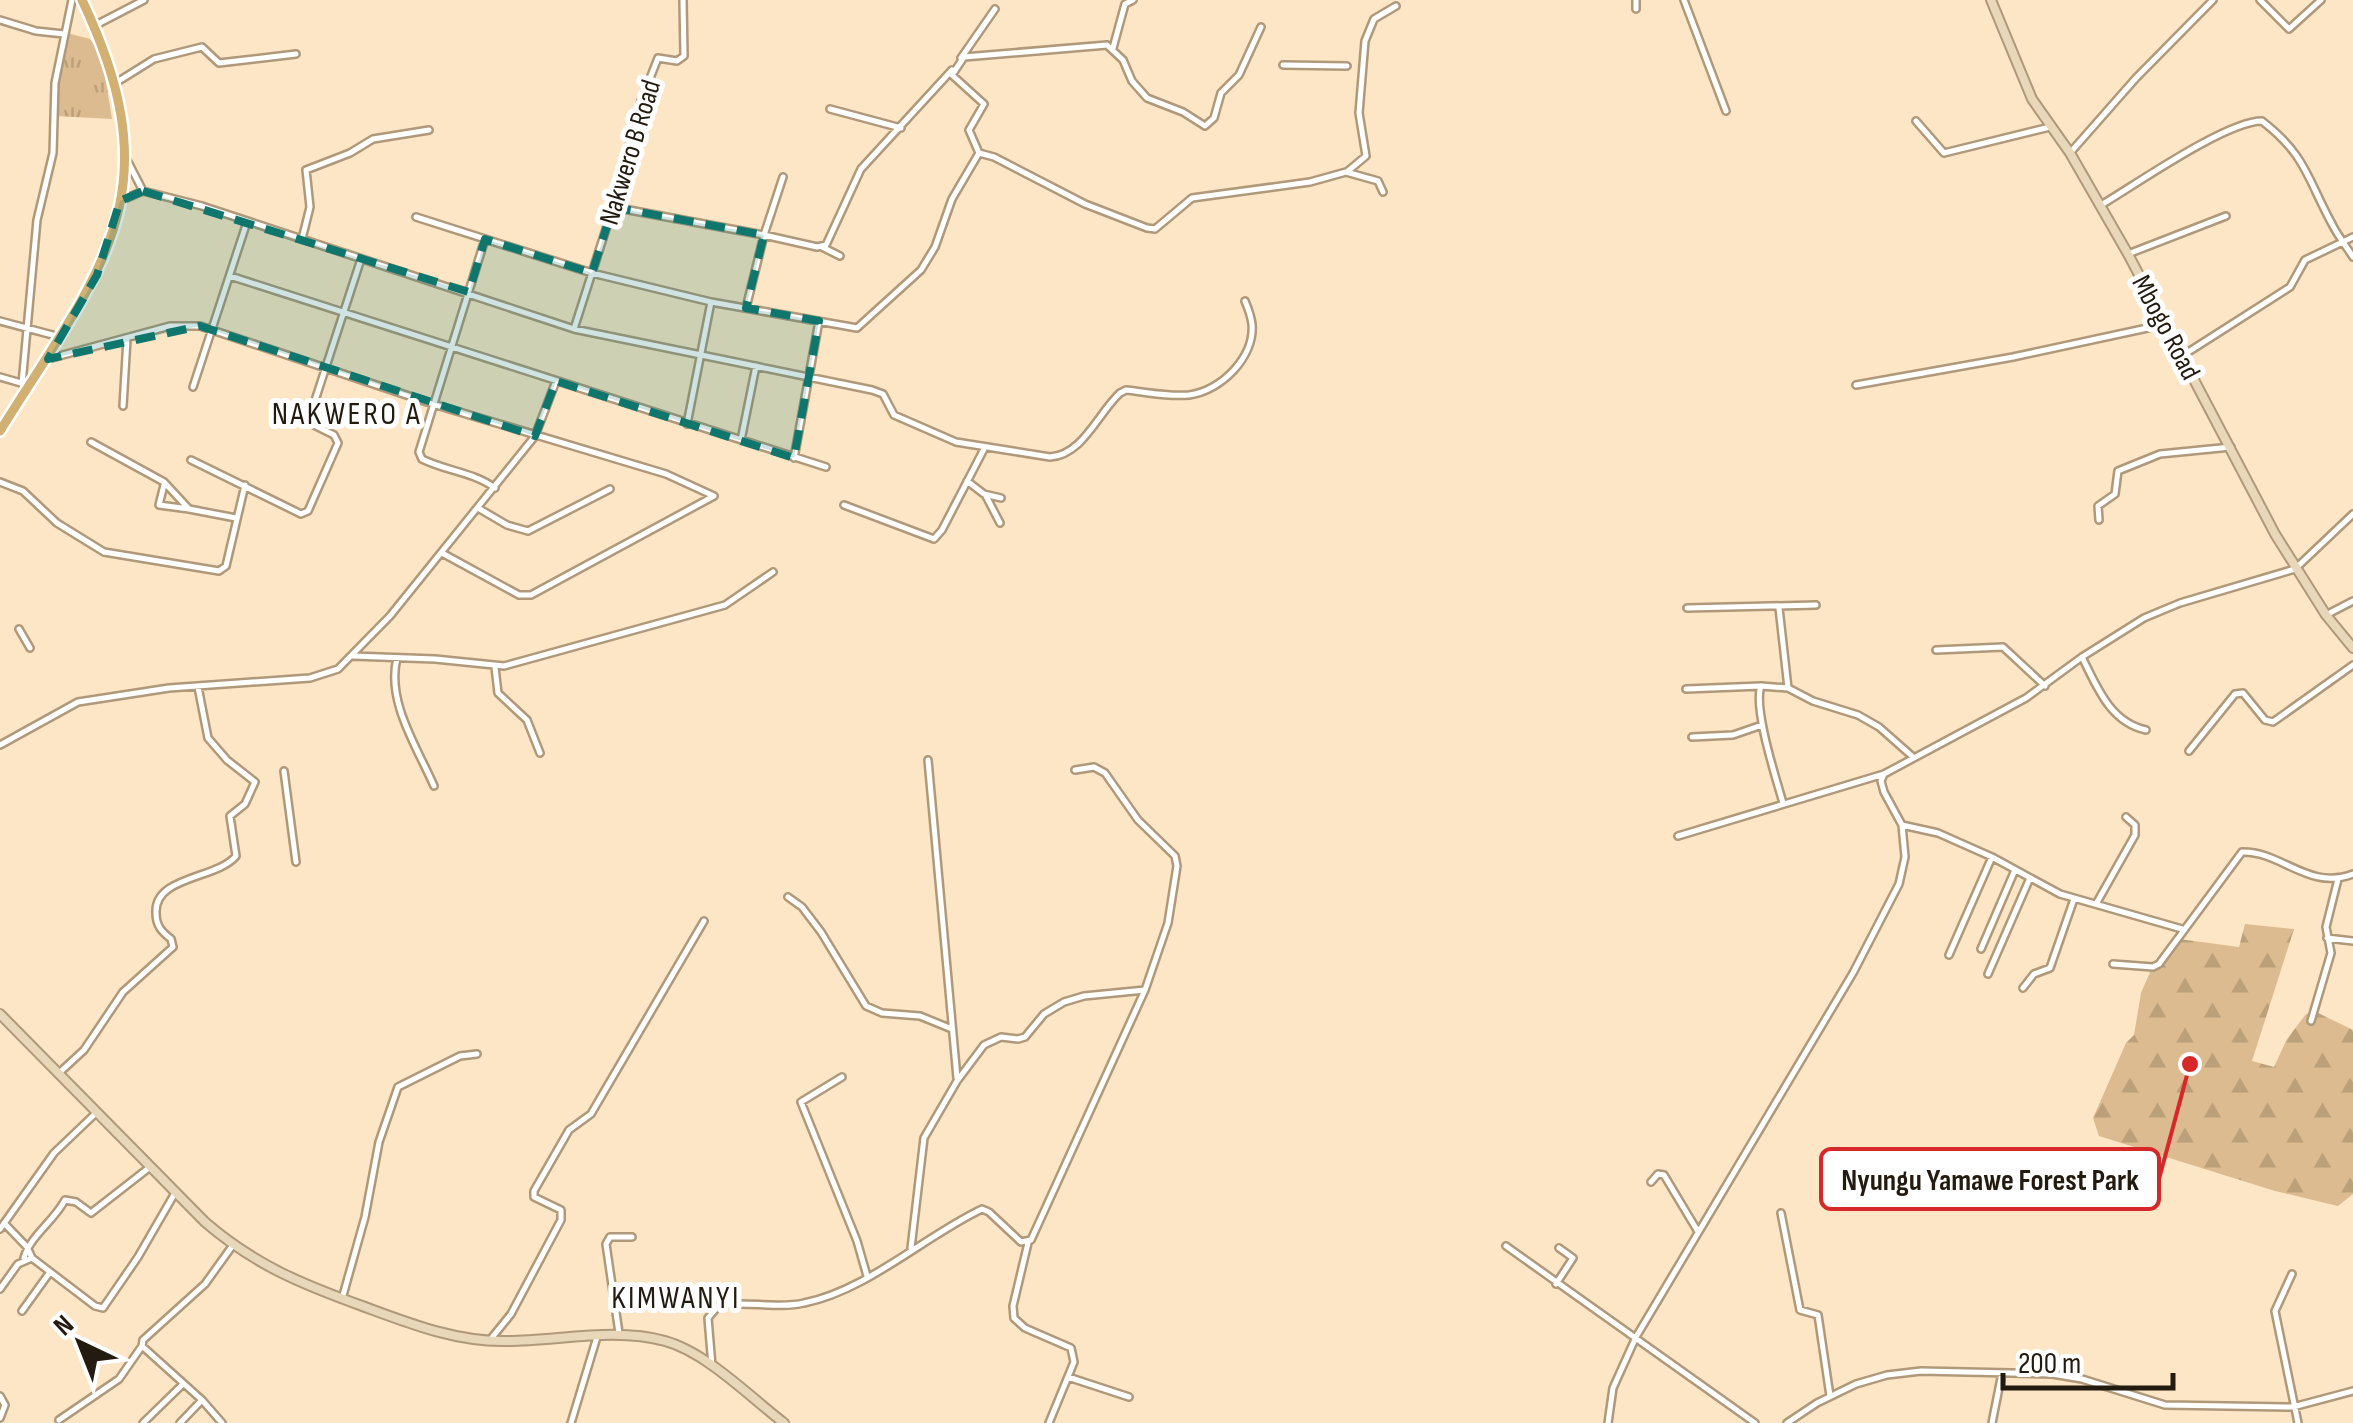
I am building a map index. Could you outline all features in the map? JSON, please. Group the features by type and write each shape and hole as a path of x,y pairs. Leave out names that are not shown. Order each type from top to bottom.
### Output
{"main road":[{"path":"0,432 23,388 48,359 97,275 115,232 127,160 124,123 114,84 82,0"}],"street":[{"path":"0,377 23,388 37,220 53,153 55,83 72,0"},
{"path":"94,26 144,0"},
{"name":"Nakwero B Road","path":"574,329 641,102 658,58 677,62 684,56 683,0"},
{"path":"1113,48 1125,4 1132,0"},
{"path":"1636,0 1636,9"},
{"path":"1684,0 1726,111"},
{"name":"Mbogo Road","path":"1991,0 2032,100 2101,205 2295,569 2353,648"},
{"path":"2070,153 2136,78 2214,0"},
{"path":"2260,0 2288,28 2320,0"},
{"path":"978,153 994,157 1085,204 1155,229 1192,198 1310,182 1346,172 1366,156 1358,113 1368,31 1374,19 1396,6"},
{"path":"822,247 829,240 861,169 946,78 995,10"},
{"path":"0,20 36,31 64,34"},
{"path":"978,153 969,130 984,104 952,75 964,58 1107,46 1113,48 1147,98 1183,112 1205,126 1214,118 1221,92 1238,75 1261,28"},
{"path":"114,84 154,59 202,46 219,63 296,54"},
{"path":"1283,65 1347,66"},
{"path":"830,110 901,128"},
{"path":"2101,205 2201,146 2257,120 2279,134 2304,162 2353,257"},
{"path":"1916,121 1944,153 2052,126"},
{"path":"302,238 310,206 306,170 350,153 373,138 430,130"},
{"path":"416,217 592,274 711,302 858,328 914,281 935,247 952,199 978,153"},
{"path":"127,160 143,191"},
{"path":"1346,172 1378,181 1383,192"},
{"path":"746,308 783,176"},
{"path":"120,201 143,191 302,238 574,329 883,394 889,411 956,442 984,449 1060,456 1084,438 1120,393 1190,395 1222,382 1243,358 1250,342 1252,324 1246,302"},
{"path":"613,207 822,247 840,256"},
{"path":"2128,254 2226,216"},
{"path":"193,387 247,222"},
{"path":"2182,356 2290,287 2305,260 2353,237"},
{"path":"485,240 420,456 429,463 481,479 494,488"},
{"path":"191,460 301,514 308,510 338,443 334,435 308,422 360,259"},
{"path":"230,276 826,468"},
{"path":"687,424 711,302"},
{"path":"794,458 820,320"},
{"path":"0,321 61,337"},
{"path":"1856,385 2014,357 2166,324"},
{"path":"48,359 170,326 200,326 433,404 666,474 714,497 531,595 519,595 442,552"},
{"path":"122,406 127,337"},
{"path":"741,440 756,366"},
{"path":"0,745 78,702 198,686 323,676 338,669 442,552 535,436 556,381"},
{"path":"91,442 164,482 189,509"},
{"path":"2099,520 2098,506 2115,494 2118,471 2160,454 2231,447"},
{"path":"844,505 934,539 984,449"},
{"path":"968,481 984,494 1000,523"},
{"path":"0,482 23,491 58,524 105,551 219,571 226,566 245,485"},
{"path":"164,482 159,505 236,518"},
{"path":"478,508 528,531 610,489"},
{"path":"984,494 1000,498"},
{"path":"1678,836 1884,774 2044,686 2082,656 2160,611 2295,569 2353,514"},
{"path":"352,656 435,659 495,667 726,605 773,572"},
{"path":"2326,615 2353,602"},
{"path":"1688,608 1816,606"},
{"path":"1779,608 1788,688"},
{"path":"19,629 30,648"},
{"path":"1936,650 1998,646 2044,686"},
{"path":"2082,656 2106,704 2133,727 2146,730"},
{"path":"397,658 393,673 395,694 434,786"},
{"path":"2189,751 2235,694 2243,693 2265,720 2272,722 2353,665"},
{"path":"495,667 498,693 527,720 540,753"},
{"path":"57,1075 84,1050 123,992 173,948 157,919 156,903 161,894 224,866 236,856 230,816 246,804 255,782 227,760 208,738 198,686"},
{"path":"1761,686 1758,693 1762,725 1784,803"},
{"path":"1686,689 1788,688 1812,701 1858,715 1914,757"},
{"path":"1692,736 1733,735 1762,725"},
{"path":"928,760 957,1081"},
{"path":"1049,1423 1075,1358 1071,1348 1025,1328 1014,1318 1013,1306 1028,1243 1145,990 1168,923 1177,861 1138,820 1105,773 1094,767 1075,770"},
{"path":"284,771 296,862"},
{"path":"1608,1423 1613,1388 1636,1337 1880,924 1904,870 1902,825 1884,792 1884,774"},
{"path":"2096,904 2134,835 2135,825 2126,816"},
{"path":"1902,825 1938,833 2074,899 2182,929"},
{"path":"2113,964 2156,966 2242,852 2260,854 2295,872 2338,879 2353,874"},
{"path":"1949,955 1992,857"},
{"path":"1981,950 2015,870"},
{"path":"1988,974 2030,878"},
{"path":"2311,1021 2331,953 2326,927 2338,879"},
{"path":"788,897 821,932 866,1006 882,1013 920,1016 952,1028"},
{"path":"2022,988 2034,974 2050,968 2074,899"},
{"path":"490,1340 511,1314 561,1220 561,1210 534,1197 535,1189 570,1130 591,1114 704,921"},
{"path":"2327,938 2353,941"},
{"path":"911,1248 924,1138 957,1081 988,1042 1025,1036 1044,1014 1064,1002 1145,990"},
{"path":"0,1014 232,1246 281,1275 446,1334 490,1340 619,1336 670,1342 712,1368 784,1423"},
{"path":"342,1299 365,1217 379,1142 398,1088 460,1056 478,1054"},
{"path":"842,1077 801,1102 857,1241 867,1276"},
{"path":"97,1112 54,1153 2,1226 27,1247 32,1258 103,1308 175,1193"},
{"path":"0,1289 23,1260 27,1247 57,1215 64,1200 76,1202 91,1213 150,1167"},
{"path":"1651,1182 1658,1174 1664,1175 1697,1230"},
{"path":"712,1368 708,1318 715,1306 737,1302 804,1303 867,1276 982,1209 1021,1242 1028,1243"},
{"path":"1781,1213 1800,1310 1818,1316 1830,1396"},
{"path":"619,1336 606,1244 610,1237 632,1237"},
{"path":"59,1420 119,1379 143,1340 205,1284 232,1246"},
{"path":"1506,1246 1756,1423"},
{"path":"1556,1284 1574,1258 1559,1248"},
{"path":"23,1260 32,1258"},
{"path":"22,1311 50,1272"},
{"path":"2292,1274 2275,1311 2298,1423"},
{"path":"571,1423 597,1337"},
{"path":"142,1346 222,1423"},
{"path":"1787,1423 1856,1384 1887,1375 1920,1372 2052,1374 2082,1379 2156,1404 2293,1407 2353,1391"},
{"path":"1992,1423 2002,1373"},
{"path":"1068,1378 1129,1398"},
{"path":"143,1423 183,1384"},
{"path":"0,1396 5,1405 0,1418"},
{"path":"180,1423 202,1400"}],"highlighted area":[{"path":"143,191 469,292 485,239 592,273 613,207 764,235 746,308 819,321 794,458 556,381 535,436 200,326 48,359 97,275 120,201"}],"green space":[{"path":"67,33 90,39 102,57 112,119 55,116"},
{"path":"2245,924 2294,929 2252,1061 2274,1067 2287,1039 2306,1014 2316,1012 2353,1030 2353,1194 2338,1206 2275,1191 2099,1136 2093,1118 2126,1043 2134,1035 2141,993 2151,970 2161,969 2179,939 2239,947"}],"place":[{"name":"Nyungu Yamawe Forest Park","path":"2190,1064"}],"district":[{"name":"NAKWERO A","path":"347,413"},
{"name":"KIMWANYI","path":"676,1297"}]}
